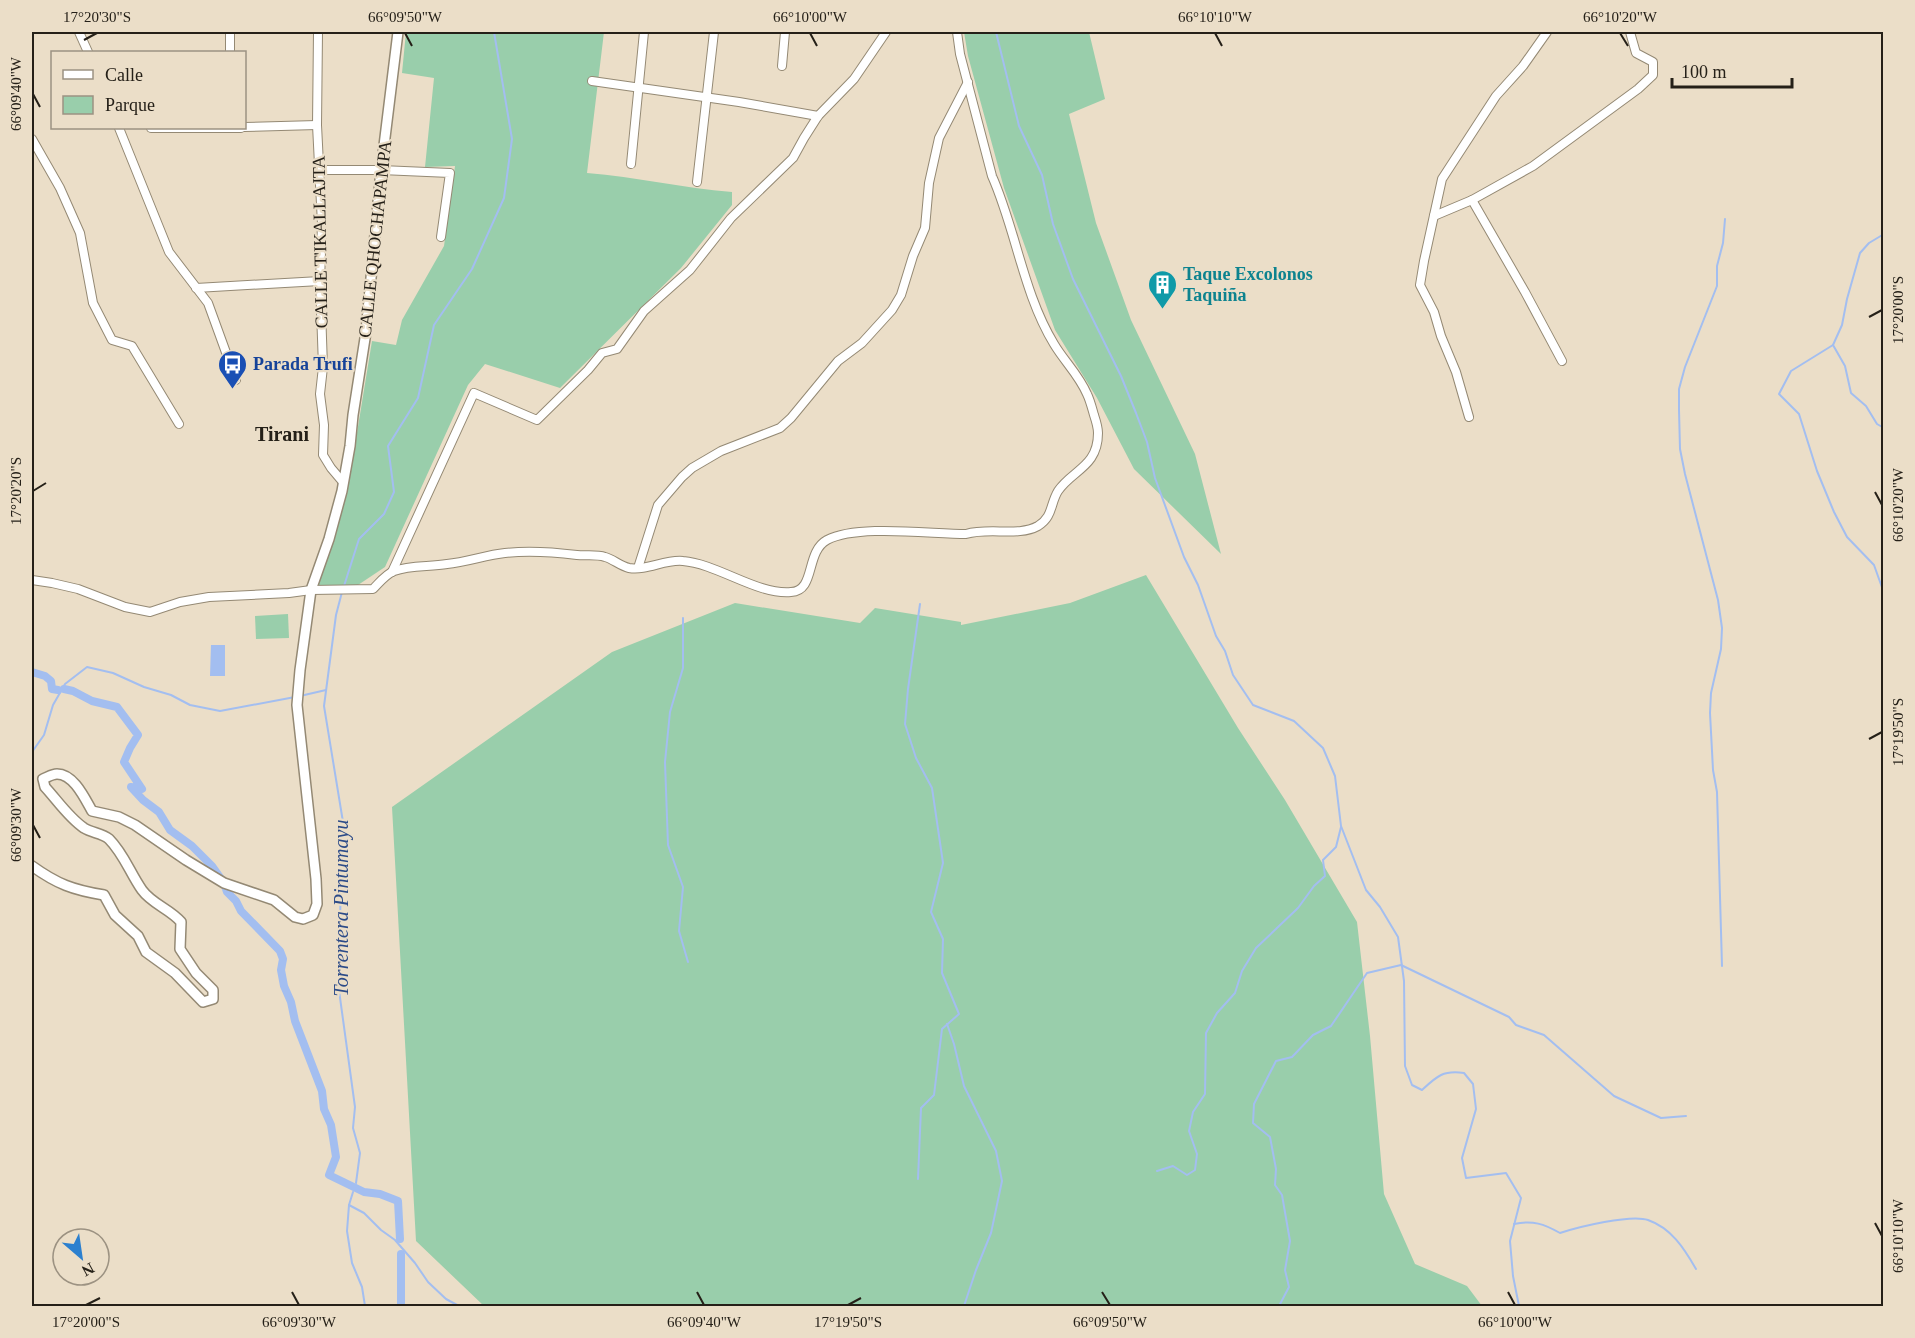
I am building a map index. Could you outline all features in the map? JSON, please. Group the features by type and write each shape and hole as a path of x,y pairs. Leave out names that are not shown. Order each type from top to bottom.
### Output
{"street":[{"path":"79,32 88,51"},
{"path":"230,32 230,51"},
{"name":"CALLE T'IKALLAJTA","path":"318,32 317,125 322,224 320,281 324,368 320,394 324,425 323,455 330,468 342,481"},
{"name":"CALLE QHOCHAPAMPA","path":"32,866 50,880 78,891 104,896 115,915 138,936 146,952 175,973 203,1002 213,999 213,990 196,973 180,949 181,922 142,892 119,850 106,837 81,826 45,787 43,779 55,774 64,776 79,788 92,811 119,817 135,825 224,883 274,900 295,917 303,919 313,915 317,904 316,879 297,705 307,607 329,539 342,490 350,446 366,332 381,170 398,32"},
{"path":"631,164 644,32"},
{"path":"697,182 714,32"},
{"path":"782,66 785,32"},
{"path":"32,580 78,589 125,607 150,612 180,602 209,597 311,590 373,589 392,572 474,393 537,420 602,353 617,349 644,310 690,270 731,218 793,158 818,116 854,79 886,32"},
{"path":"392,572 463,562 506,553 540,551 605,557 629,568 683,561 778,592 794,592 806,584 817,547 829,539 851,533 966,534 978,531 1018,531 1029,530 1046,520 1062,485 1088,463 1099,431 1087,393 1054,344 1038,308 993,176 960,54 957,32"},
{"path":"1469,417 1456,372 1434,312 1420,285 1442,179 1496,96 1523,66 1547,32"},
{"path":"1434,216 1472,200 1533,166 1638,89 1653,75 1653,62 1636,53 1629,32"},
{"path":"592,81 818,116"},
{"path":"638,568 658,505 682,477 692,468 721,451 780,428 838,361 862,343 892,310 901,295 913,256 925,228 929,183 939,138 968,82"},
{"path":"246,127 317,125"},
{"path":"119,129 170,252 208,303 236,380"},
{"path":"32,138 60,188 81,233 93,303 102,321 112,340 132,346 179,424"},
{"path":"319,170 450,173 441,237"},
{"path":"1472,200 1562,362"},
{"path":"196,288 320,281"}],"green space":[{"path":"406,32 604,32 587,173 732,192 732,205 681,268 560,388 485,364 468,385 385,567 358,585 316,585 336,532 348,488 372,341 396,345 402,320 444,246 455,166 425,167 434,78 402,73"},
{"path":"964,32 1089,32 1105,99 1069,114 1096,223 1131,320 1195,454 1221,554 1134,469 1097,398 1055,330 1004,188 968,56"},
{"path":"1146,575 1238,728 1285,800 1357,922 1384,1194 1415,1264 1467,1286 1482,1306 484,1306 416,1241 392,807 612,652 735,603 860,623 875,608 961,622 961,625 1070,603"},
{"path":"288,614 289,638 256,639 255,616"}],"water":[{"path":"211,645 225,645 225,676 210,676"}],"waterway":[{"name":"Torrentera Pintumayu","path":"344,586 359,539 384,514 394,492 388,446 418,398 434,325 472,269 504,198 512,139 494,32"},
{"path":"996,32 1019,126 1042,175 1053,224 1073,279 1121,376 1136,413 1147,442 1155,478 1184,557 1198,585 1233,675 1253,705 1294,721 1323,748 1335,776 1341,826 1366,890 1380,907 1398,937 1404,981 1405,1066 1412,1085 1422,1090 1445,1073 1464,1073 1473,1084 1476,1109 1462,1158 1466,1178 1506,1173 1521,1198 1510,1241 1513,1276 1519,1306"},
{"path":"1722,966 1717,792 1713,770 1710,713 1711,693 1721,649 1722,628 1718,600 1680,449 1679,389 1685,367 1717,286 1717,266 1723,243 1725,219"},
{"path":"1884,234 1869,243 1860,253 1842,325 1833,345 1791,371 1779,394 1799,414 1817,471 1834,512 1847,537 1874,565 1884,593"},
{"path":"1833,345 1845,366 1851,393 1866,406 1877,424 1884,428"},
{"name":"Torrentera Pintumayu","path":"342,592 336,615 324,706 343,822 338,983 355,1107 353,1128 360,1153 356,1183"},
{"path":"918,1179 921,1108 934,1095 942,1029 959,1014 942,973 943,939 931,912 943,863 932,788 916,758 905,724 920,604"},
{"path":"683,618 683,668 670,712 665,762 668,845 683,887 679,931 688,962"},
{"path":"32,752 44,735 53,705 65,684 87,667 113,673 144,687 171,695 190,705 220,711 295,697"},
{"path":"32,672 45,676 51,681 52,689 58,690"},
{"path":"64,689 92,701 117,707 138,735 124,762 142,789 131,787 159,812 170,830 192,846 212,866 241,911 280,951 283,959 281,970 284,986 322,1091 324,1109 331,1125 336,1157 329,1175 364,1192 380,1194 398,1201 400,1239"},
{"path":"300,696 326,690"},
{"path":"1157,1171 1173,1166 1187,1175 1195,1170 1197,1154 1189,1131 1193,1112 1205,1094 1206,1033 1217,1013 1235,993 1242,971 1256,948 1298,908 1314,886 1325,876 1323,860 1336,847 1341,827"},
{"path":"1279,1306 1289,1287 1285,1270 1290,1241 1282,1195 1275,1185 1276,1169 1270,1137 1253,1123 1254,1104 1276,1061 1292,1057 1313,1035 1331,1026 1367,973 1401,965 1509,1017 1516,1025 1544,1035 1614,1096 1661,1118 1686,1116"},
{"path":"947,1024 964,1086 996,1151 1002,1181 991,1233 964,1306"},
{"name":"Torrentera Pintumayu","path":"353,1192 349,1205 347,1231 352,1263 362,1287 365,1306"},
{"path":"349,1205 364,1213 395,1240 428,1282 446,1299 459,1306"},
{"path":"1514,1224 1527,1222 1538,1224 1560,1233 1617,1220 1648,1220 1670,1233 1682,1246 1696,1269"},
{"path":"401,1254 401,1306"}],"place":[{"name":"Taque Excolonos Taquiña","path":"1162,310"},
{"name":"Parada Trufi","path":"232,390"}],"district":[{"name":"Tirani","path":"282,434"}]}
